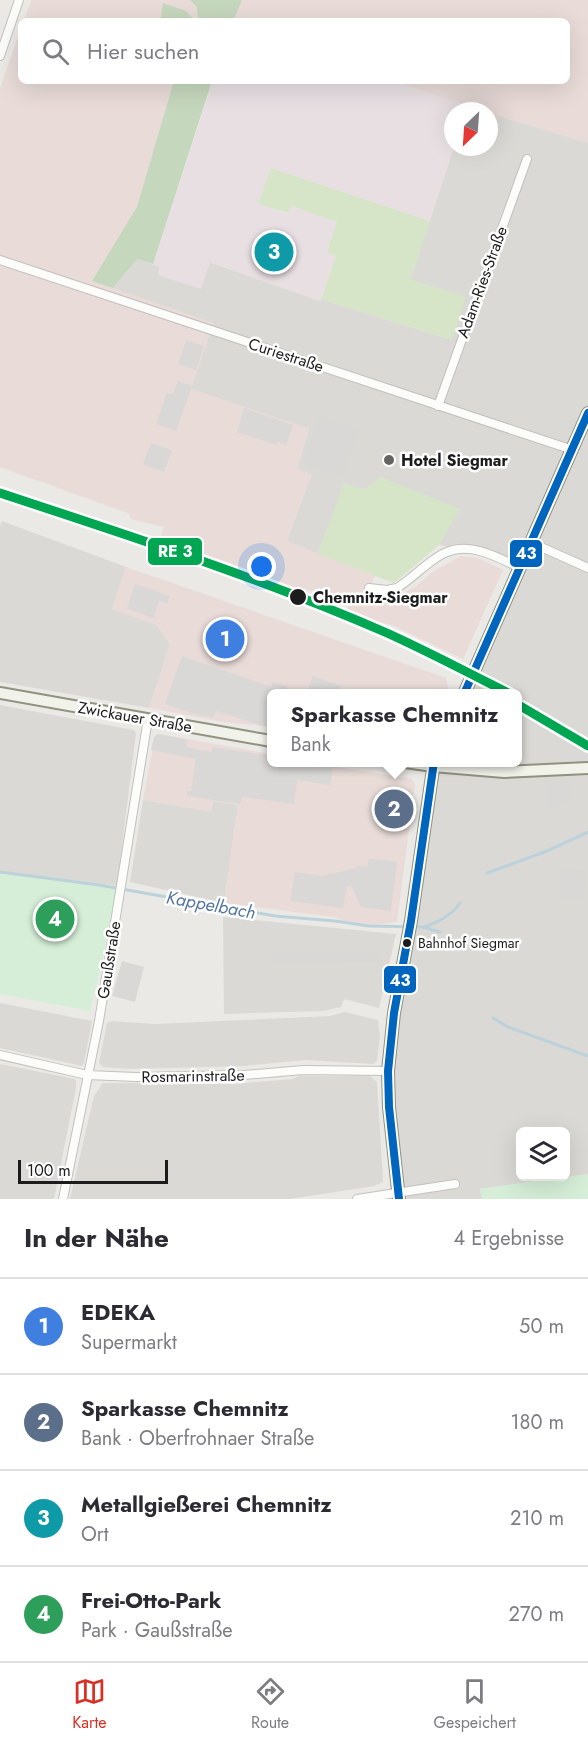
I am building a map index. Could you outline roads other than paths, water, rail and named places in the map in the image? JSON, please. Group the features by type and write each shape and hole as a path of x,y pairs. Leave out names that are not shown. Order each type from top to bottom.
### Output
{"main road":[{"path":"466,689 588,413"},
{"name":"Zwickauer Straße","path":"0,693 267,740"},
{"path":"398,1196 389,1107 388,1071 394,1013 411,926 434,767"},
{"path":"460,767 504,772 588,768"}],"street":[{"path":"0,56 19,0"},
{"name":"Adam-Ries-Straße","path":"438,406 527,159"},
{"name":"Curiestraße","path":"0,260 573,450"},
{"path":"532,543 588,568"},
{"path":"369,588 387,590 397,588 449,551 480,551 520,568"},
{"name":"Gaußstraße","path":"63,1199 101,1010 148,719"},
{"name":"Rosmarinstraße","path":"0,1055 87,1075 136,1077 243,1075 303,1070 388,1071"},
{"path":"357,1199 398,1196 455,1184"}],"waterway":[{"path":"487,873 547,851 588,832"},
{"name":"Kappelbach","path":"0,872 99,885 275,916 369,926 423,927 440,932"},
{"path":"425,927 449,915 460,903"},
{"path":"493,1018 508,1027 588,1056"}],"place":[{"name":"Metallgießerei Chemnitz","path":"274,252"},
{"name":"Hotel Siegmar","path":"389,460"},
{"name":"Chemnitz-Siegmar","path":"298,597"},
{"name":"EDEKA","path":"225,639"},
{"name":"Sparkasse Chemnitz","path":"394,809"},
{"name":"Frei-Otto-Park","path":"55,919"},
{"name":"Bahnhof Siegmar","path":"407,943"}]}
